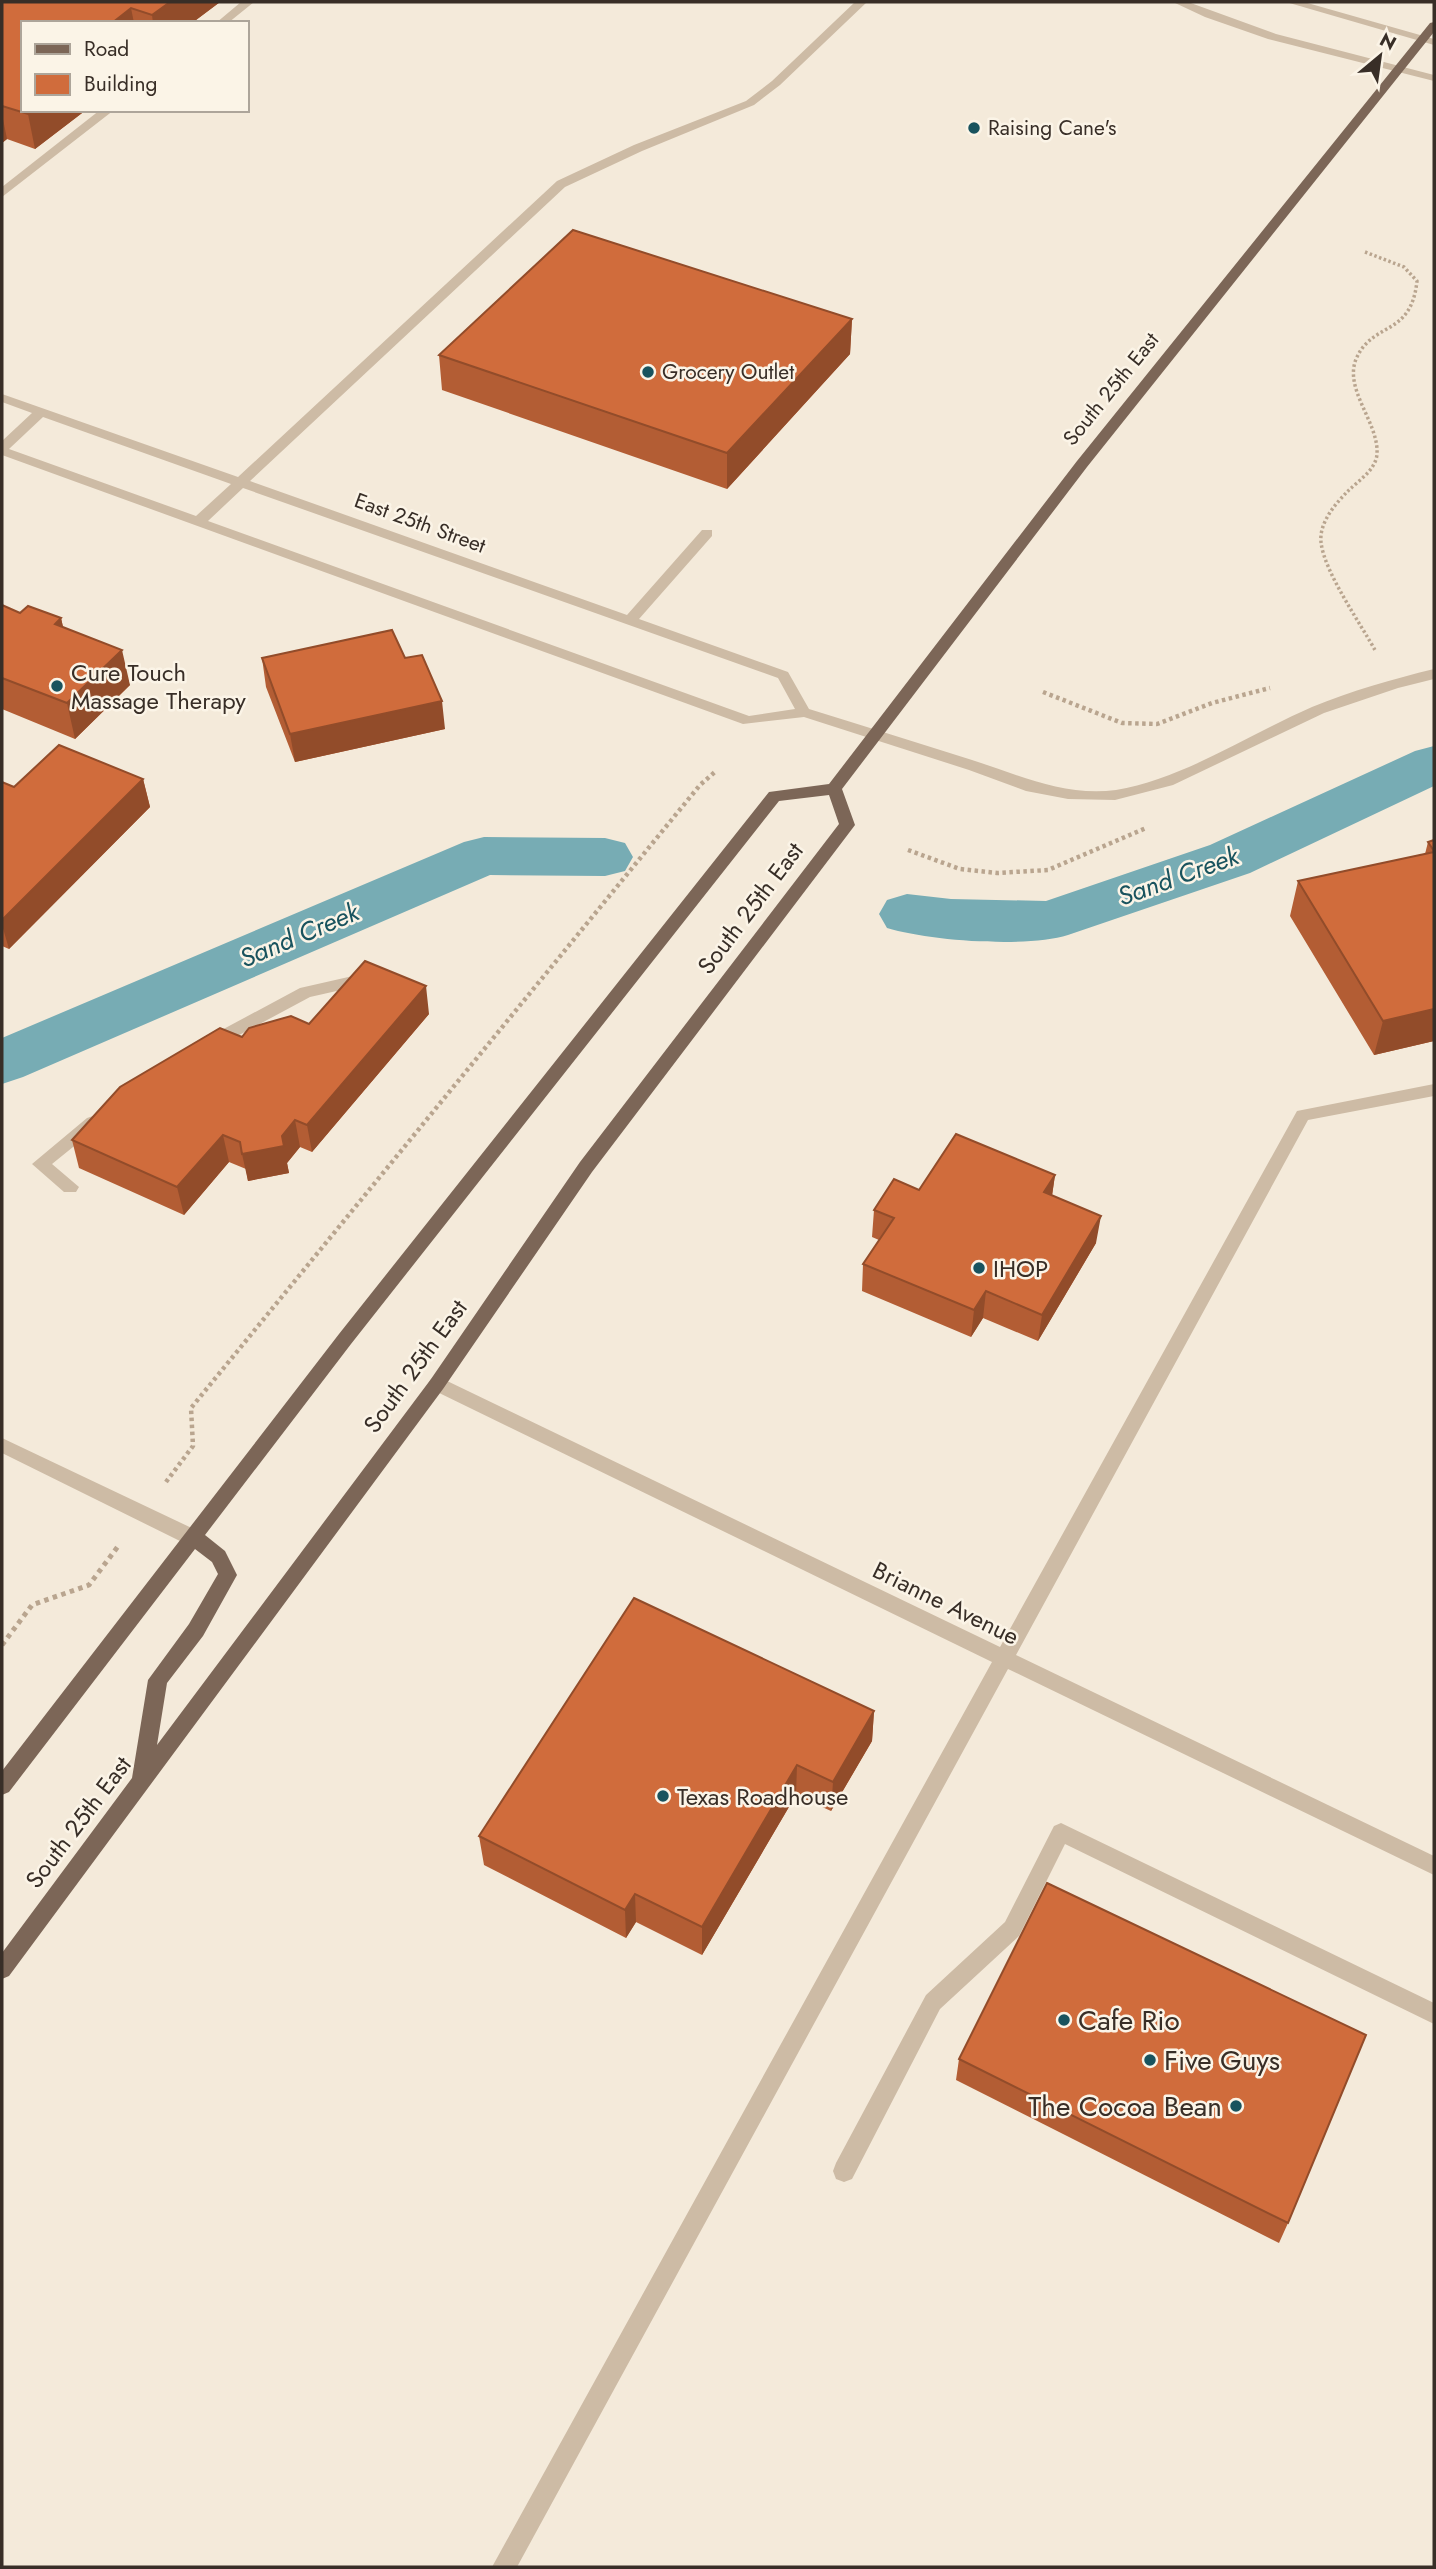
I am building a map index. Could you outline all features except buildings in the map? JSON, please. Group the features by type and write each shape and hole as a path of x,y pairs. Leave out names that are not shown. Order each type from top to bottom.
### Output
{"main road":[{"name":"South 25th East","path":"2,1786 191,1537 774,796 834,789 1082,464 1399,70 1429,40 1434,25"},
{"name":"South 25th East","path":"2,1969 437,1384 586,1167 847,825 834,789"},
{"path":"141,1781 158,1680 196,1630 228,1575 224,1561 213,1549 191,1537"}],"street":[{"path":"224,21 248,2"},
{"path":"198,522 561,184 638,148 750,103 776,83 861,2"},
{"path":"1179,2 1222,19 1434,78"},
{"path":"1292,2 1429,40"},
{"path":"2,193 105,112"},
{"name":"East 25th Street","path":"2,398 783,675 804,712"},
{"path":"41,412 2,450 748,721 804,712 974,766 1026,786 1068,794 1115,795 1168,781 1319,710 1394,684 1434,674"},
{"path":"629,620 707,533"},
{"path":"198,1051 255,1017 306,992 385,975"},
{"path":"504,2567 1303,1115 1434,1090"},
{"path":"70,1187 40,1164 111,1109"},
{"name":"Brianne Avenue","path":"437,1384 1434,1866"},
{"path":"2,1445 191,1537"},
{"path":"844,2171 933,2002 1012,1929 1061,1832 1434,2014"}],"path":[{"path":"1365,252 1404,267 1418,281 1418,296 1405,318 1364,348 1355,361 1363,409 1373,427 1378,456 1371,468 1338,500 1327,518 1321,542 1328,562 1380,659"},
{"path":"1043,692 1122,723 1157,724 1212,702 1272,688"},
{"path":"193,1446 191,1408 700,785 716,771"},
{"path":"908,850 960,869 997,873 1048,870"},
{"path":"2,1644 32,1605 89,1585"}],"waterway":[{"name":"Sand Creek","path":"907,914 951,919 1048,921 1230,859 1434,764"},
{"name":"Sand Creek","path":"2,1062 484,856 605,857"}],"place":[{"name":"Raising Cane's","path":"974,128"},
{"name":"Grocery Outlet","path":"648,372"},
{"name":"Cure Touch Massage Therapy","path":"57,686"},
{"name":"IHOP","path":"979,1268"},
{"name":"Texas Roadhouse","path":"663,1796"},
{"name":"Cafe Rio","path":"1064,2020"},
{"name":"Five Guys","path":"1150,2060"},
{"name":"The Cocoa Bean","path":"1236,2106"}]}
